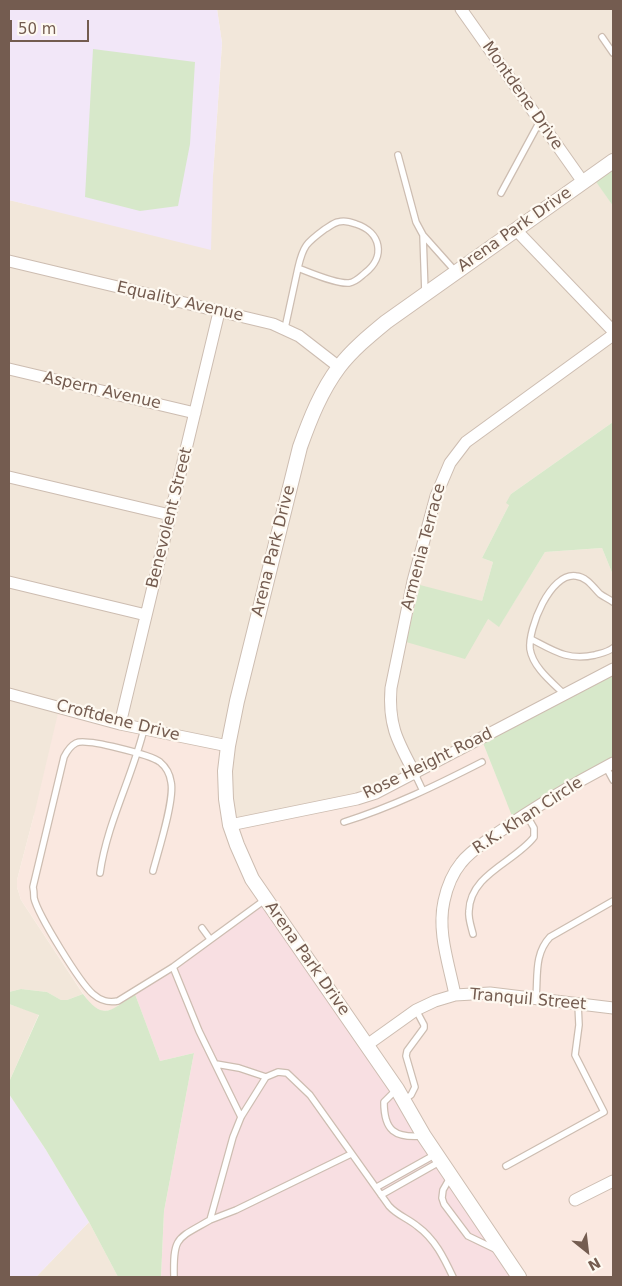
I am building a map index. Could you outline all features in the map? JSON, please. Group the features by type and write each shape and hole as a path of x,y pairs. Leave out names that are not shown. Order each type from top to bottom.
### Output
{"street":[{"name":"Montdene Drive","path":"461,9 583,182"},
{"name":"Arena Park Drive","path":"366,1046 252,879 230,825 226,799 225,770 237,701 300,446 320,400 339,367 364,340 425,294 613,162"},
{"path":"516,230 613,331"},
{"name":"Equality Avenue","path":"9,262 285,328 299,336 339,367"},
{"name":"Benevolent Street","path":"120,724 220,312"},
{"name":"Armenia Terrace","path":"415,774 394,734 390,703 391,688 413,582 436,496 444,474 457,453 477,434 613,336"},
{"name":"Aspern Avenue","path":"9,369 195,413"},
{"path":"9,477 170,516"},
{"path":"9,582 146,615"},
{"name":"Rose Height Road","path":"230,825 357,799 376,793 613,669"},
{"name":"Croftdene Drive","path":"9,694 120,724 228,746"},
{"name":"R.K. Khan Circle","path":"455,995 442,936 444,902 447,889 462,861 476,848 526,814 610,765"},
{"name":"Tranquil Street","path":"366,1046 416,1010 435,1001 455,995 490,993 536,997 613,1008"},
{"path":"366,1046 401,1094 424,1136 519,1277"},
{"path":"575,1200 613,1181"}],"lane":[{"path":"602,37 613,53"},
{"path":"501,193 540,121"},
{"path":"398,155 416,222 423,234 456,272"},
{"path":"285,328 298,268 302,250 306,244 334,223 343,221 358,224 369,229 376,237 378,248 375,264 370,270 352,282 340,282 298,268"},
{"path":"423,234 425,294"},
{"path":"565,695 538,666 530,650 534,620 543,602 554,587 572,576 578,576 592,584 599,592 613,602"},
{"path":"531,639 570,657 592,656 613,648"},
{"path":"100,873 112,821 138,753 144,729"},
{"path":"153,871 171,799 172,782 167,771 161,763 151,756 88,741 77,742 70,747 64,757 33,887 34,899 56,941 81,980 93,994 101,1000 109,1002 118,1001 172,967 266,899"},
{"path":"344,822 424,791 482,762"},
{"path":"610,765 613,780"},
{"path":"415,774 424,791"},
{"path":"473,934 468,909 477,887 487,876 523,849 534,837 534,828 526,814"},
{"path":"536,997 538,956 544,943 550,936 613,901"},
{"path":"202,928 210,939"},
{"path":"172,967 199,1031 241,1118"},
{"path":"506,1166 604,1112 575,1055 579,1025 578,1004"},
{"path":"416,1010 424,1028 407,1051 406,1056 415,1087 411,1095 401,1094 384,1102 388,1123 397,1134 402,1137 424,1136"},
{"path":"216,1064 239,1068 266,1077"},
{"path":"210,1220 233,1137 241,1118 266,1077 278,1072 287,1073 310,1095 396,1214 408,1219 432,1239 453,1277"},
{"path":"174,1277 174,1257 180,1237 210,1220 236,1210 351,1154"},
{"path":"377,1188 438,1157"},
{"path":"382,1195 438,1157"},
{"path":"451,1176 443,1190 442,1198 444,1204 468,1236 504,1253"}],"shaded area":[{"path":"9,9 217,9 222,43 213,175 211,250 9,200"},
{"path":"217,9 613,9 613,162 593,176 613,206 613,422 511,494 509,505 482,558 493,562 482,601 488,619 499,626 545,552 602,548 613,575 613,669 377,792 231,825 34,815 17,880 17,887 21,900 83,994 67,1000 61,1000 47,992 21,989 9,992 9,200 34,206 213,175 222,43"},
{"path":"59,709 228,746 231,825 357,798 481,738 507,803 613,764 613,1277 518,1277 209,940 112,1010 101,1011 91,1005 21,900 17,887 17,880"},
{"path":"266,899 518,1277 161,1277 164,1211 194,1053 160,1061 135,994"},
{"path":"9,1004 39,1014 9,1082"},
{"path":"9,1094 46,1150 89,1222 36,1277 9,1277"},
{"path":"89,1222 118,1277 36,1277"}],"green space":[{"path":"93,49 195,62 190,144 178,206 140,211 85,197"},
{"path":"613,162 613,206 592,176"},
{"path":"613,422 613,575 602,548 545,552 499,627 488,619 465,659 406,642 420,585 482,601 493,562 482,558 509,505 506,503 511,494"},
{"path":"613,669 613,764 514,821 481,738"},
{"path":"21,989 47,992 61,1000 67,1000 83,994 90,1003 102,1011 114,1008 135,994 160,1061 194,1053 164,1211 161,1277 118,1277 89,1222 46,1150 9,1094 9,1082 39,1015 9,1004 9,992"}]}
